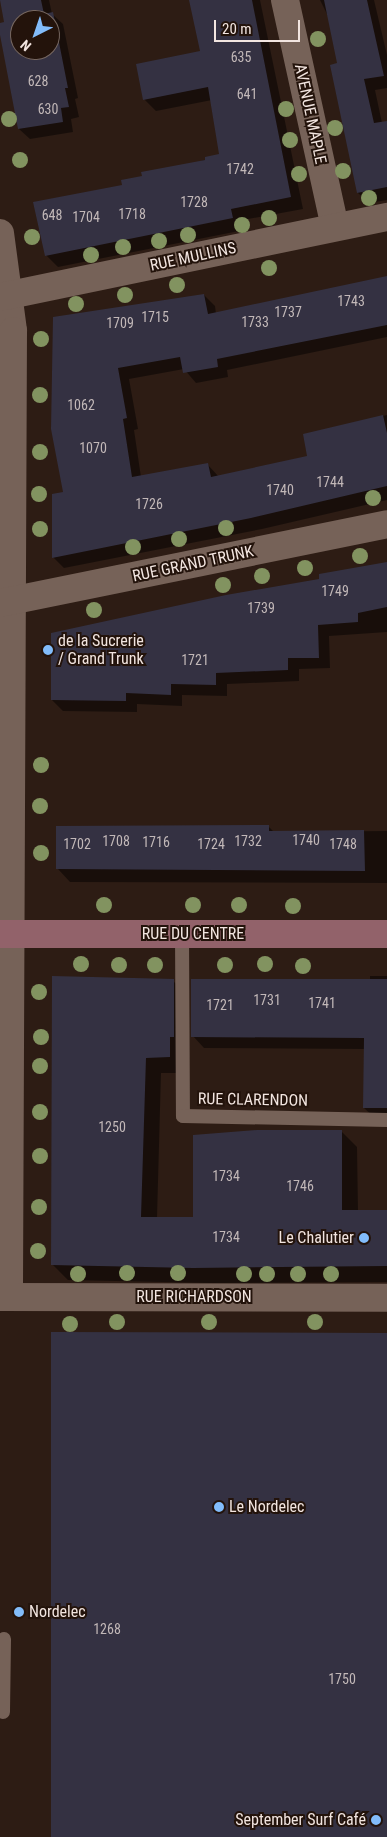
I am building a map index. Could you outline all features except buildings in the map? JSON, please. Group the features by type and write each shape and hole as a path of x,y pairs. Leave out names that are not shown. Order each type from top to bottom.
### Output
{"street":[{"name":"AVENUE MAPLE","path":"285,0 335,227"},
{"name":"RUE MULLINS","path":"6,296 387,217"},
{"path":"0,233 6,296 5,1297"},
{"name":"RUE GRAND TRUNK","path":"6,602 387,524"},
{"name":"RUE DU CENTRE","path":"5,934 387,934"},
{"name":"RUE RICHARDSON","path":"5,1297 387,1298"}],"lane":[{"name":"RUE CLARENDON","path":"182,933 183,1116 387,1120"},
{"path":"3,1712 4,1639"}],"place":[{"name":"de la Sucrerie / Grand Trunk","path":"48,650"},
{"name":"Le Chalutier","path":"364,1238"},
{"name":"Le Nordelec","path":"219,1507"},
{"name":"Nordelec","path":"19,1612"},
{"name":"September Surf Café","path":"376,1820"}]}
